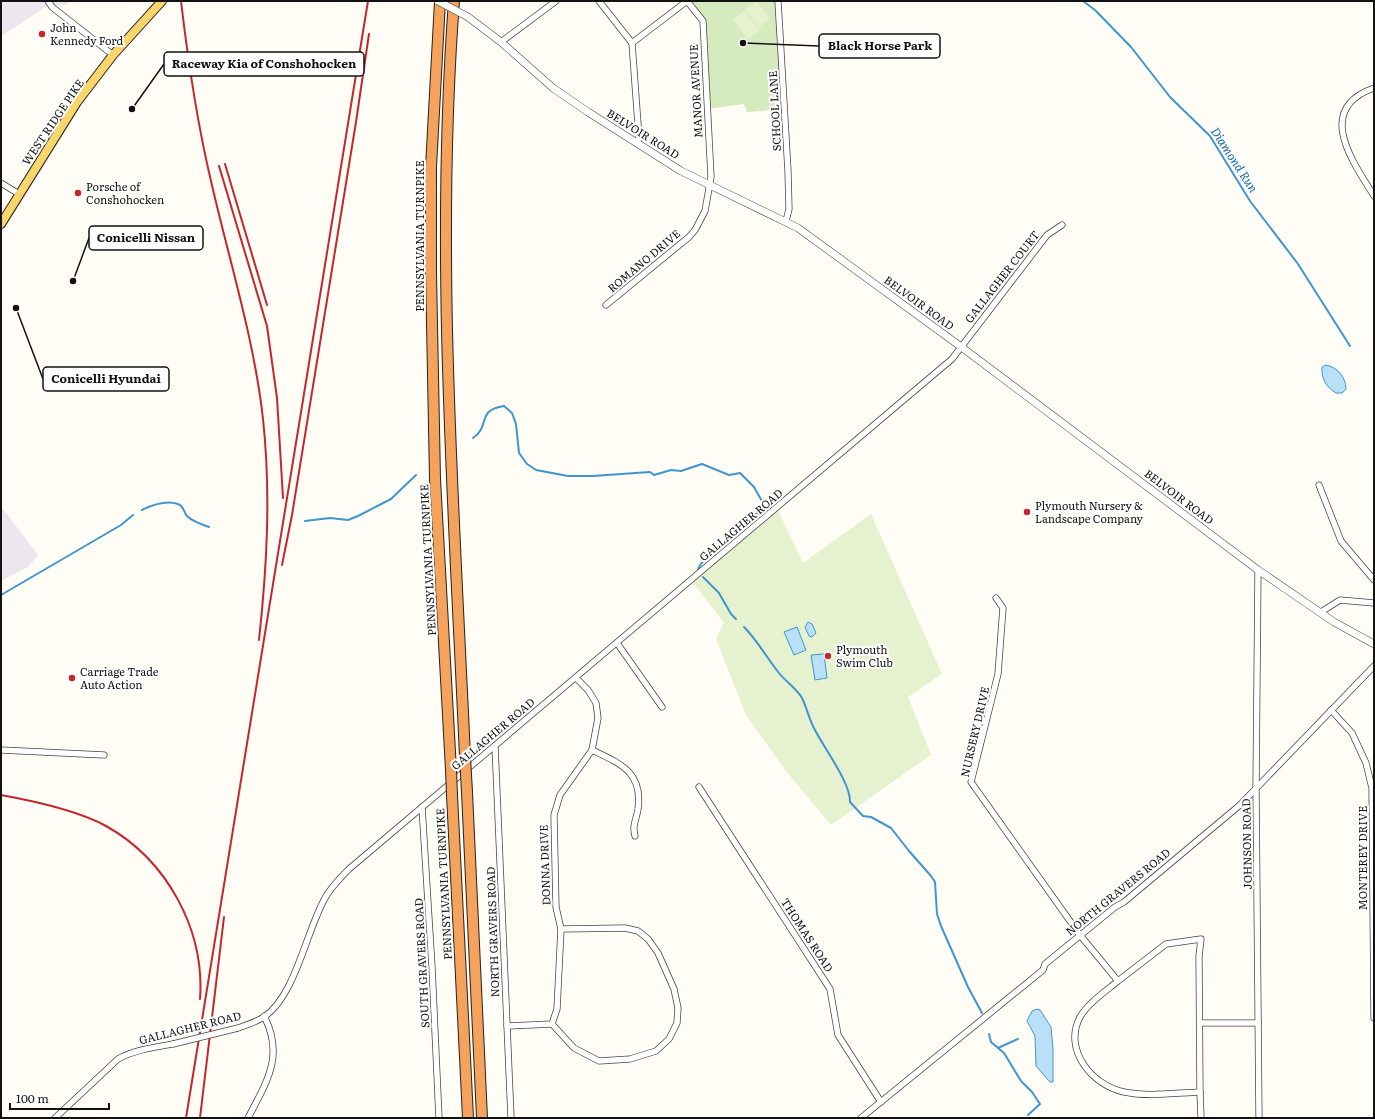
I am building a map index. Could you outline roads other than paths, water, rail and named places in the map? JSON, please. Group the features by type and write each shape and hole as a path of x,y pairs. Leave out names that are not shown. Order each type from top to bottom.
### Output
{"highway":[{"name":"PENNSYLVANIA TURNPIKE","path":"439,1 431,167 431,272 435,479 468,1118"},
{"path":"454,1 446,144 445,242 448,352 465,757 482,1118"}],"main road":[{"name":"WEST RIDGE PIKE","path":"1,224 64,121 113,55 162,1"}],"street":[{"path":"48,1 52,7 113,55"},
{"name":"BELVOIR ROAD","path":"439,1 468,17 501,42 536,74 568,99 680,171 786,221 960,346 1258,570 1353,633 1374,644"},
{"path":"501,42 556,1"},
{"path":"599,1 632,43 639,138 636,143"},
{"path":"632,43 687,1"},
{"name":"MANOR AVENUE","path":"687,1 703,21 711,177 709,186"},
{"name":"SCHOOL LANE","path":"778,1 788,171 789,209 786,221"},
{"path":"1373,192 1348,154 1342,129 1345,114 1353,99 1365,91 1374,88"},
{"path":"1,182 19,194"},
{"name":"ROMANO DRIVE","path":"606,305 689,237 695,230 704,211 709,186"},
{"name":"GALLAGHER COURT","path":"960,346 1047,235 1062,225"},
{"name":"GALLAGHER ROAD","path":"55,1118 118,1059 140,1051 238,1028 264,1016 280,1000 286,989 324,899 338,880 372,848 576,678 952,359 960,346"},
{"path":"1319,486 1341,541 1374,580"},
{"name":"JOHNSON ROAD","path":"1258,570 1256,788 1259,1118"},
{"name":"NURSERY DRIVE","path":"996,598 1003,608 998,674 972,782 1080,935 1118,981"},
{"path":"1321,612 1340,600 1374,603"},
{"path":"617,643 662,707"},
{"name":"NORTH GRAVERS ROAD","path":"861,1118 1043,970 1046,964 1080,935 1124,902 1240,805 1374,666"},
{"name":"DONNA DRIVE","path":"552,1024 557,1009 561,929 556,907 554,815 560,795 592,750 598,718 596,703 588,690 576,678"},
{"name":"MONTEREY DRIVE","path":"1331,710 1352,733 1366,763 1372,788 1374,826 1374,1018"},
{"name":"NORTH GRAVERS ROAD","path":"495,746 511,1118"},
{"path":"1,750 104,755"},
{"path":"592,750 622,765 636,780 640,797 633,827 635,836"},
{"name":"THOMAS ROAD","path":"699,787 830,989 838,1035 881,1102"},
{"name":"SOUTH GRAVERS ROAD","path":"422,807 432,967 439,1118"},
{"path":"507,1026 552,1024 574,1048 599,1061 630,1060 656,1050 669,1039 676,1023 678,1008 674,990 658,953 648,939 638,931 625,928 561,929"},
{"path":"1200,1092 1144,1094 1123,1092 1100,1081 1084,1065 1074,1046 1074,1032 1081,1016 1118,981 1166,944 1201,939 1199,956 1200,1023 1200,1092 1200,1118"},
{"path":"248,1118 273,1065 274,1046 271,1029 264,1016"},
{"path":"1200,1023 1258,1023"}],"water":[{"path":"1326,365 1337,370 1343,377 1346,389 1342,393 1336,393 1329,388 1325,382 1322,375 1322,367"},
{"path":"808,622 812,624 816,633 812,637 809,636 805,627"},
{"path":"797,627 806,650 794,655 784,632"},
{"path":"824,654 827,678 815,680 811,655"},
{"path":"1037,1009 1040,1010 1051,1027 1053,1082 1050,1082 1036,1066 1035,1036 1027,1021 1032,1011"}],"waterway":[{"name":"Diamond Run","path":"1083,1 1095,10 1131,47 1170,97 1210,136 1250,201 1298,264 1350,346"},
{"path":"473,438 482,428 490,411 504,406 512,413 516,424 519,453 527,464 536,470 568,476 593,476 650,472 654,475 671,470 681,471 702,464 729,475 740,473 754,487 763,503 760,511 715,549 700,565 698,570"},
{"path":"305,521 330,518 348,520 358,516 391,499 416,475"},
{"path":"142,510 164,503 178,504 182,506 189,518 209,527"},
{"path":"1,595 121,525 133,515"},
{"path":"703,577 719,593 731,614 736,619"},
{"path":"744,627 779,673 802,698 816,732 846,784 850,802 863,816 871,817 891,828 935,882 937,914 941,926 968,987 982,1013"},
{"path":"989,1034 991,1042 1004,1053 1021,1081 1032,1092 1040,1104 1028,1115"},
{"path":"998,1048 1018,1039"}],"railway":[{"path":"181,1 201,136 254,359 263,419 267,474 267,530 259,640"},
{"path":"186,1118 368,1"},
{"path":"282,565 292,515 369,34"},
{"path":"225,164 267,305"},
{"path":"219,166 267,326 277,398 283,498"},
{"path":"1,795 55,807 95,820 128,840 147,858 164,877 178,899 189,923 196,948 200,973 200,999"},
{"path":"200,1118 224,917"}],"place":[{"name":"John Kennedy Ford","path":"42,34"},
{"name":"Black Horse Park","path":"743,43"},
{"name":"Raceway Kia of Conshohocken","path":"132,109"},
{"name":"Porsche of Conshohocken","path":"78,193"},
{"name":"Conicelli Nissan","path":"73,281"},
{"name":"Conicelli Hyundai","path":"16,308"},
{"name":"Plymouth Nursery & Landscape Company","path":"1027,512"},
{"name":"Plymouth Swim Club","path":"828,656"},
{"name":"Carriage Trade Auto Action","path":"72,678"}]}
